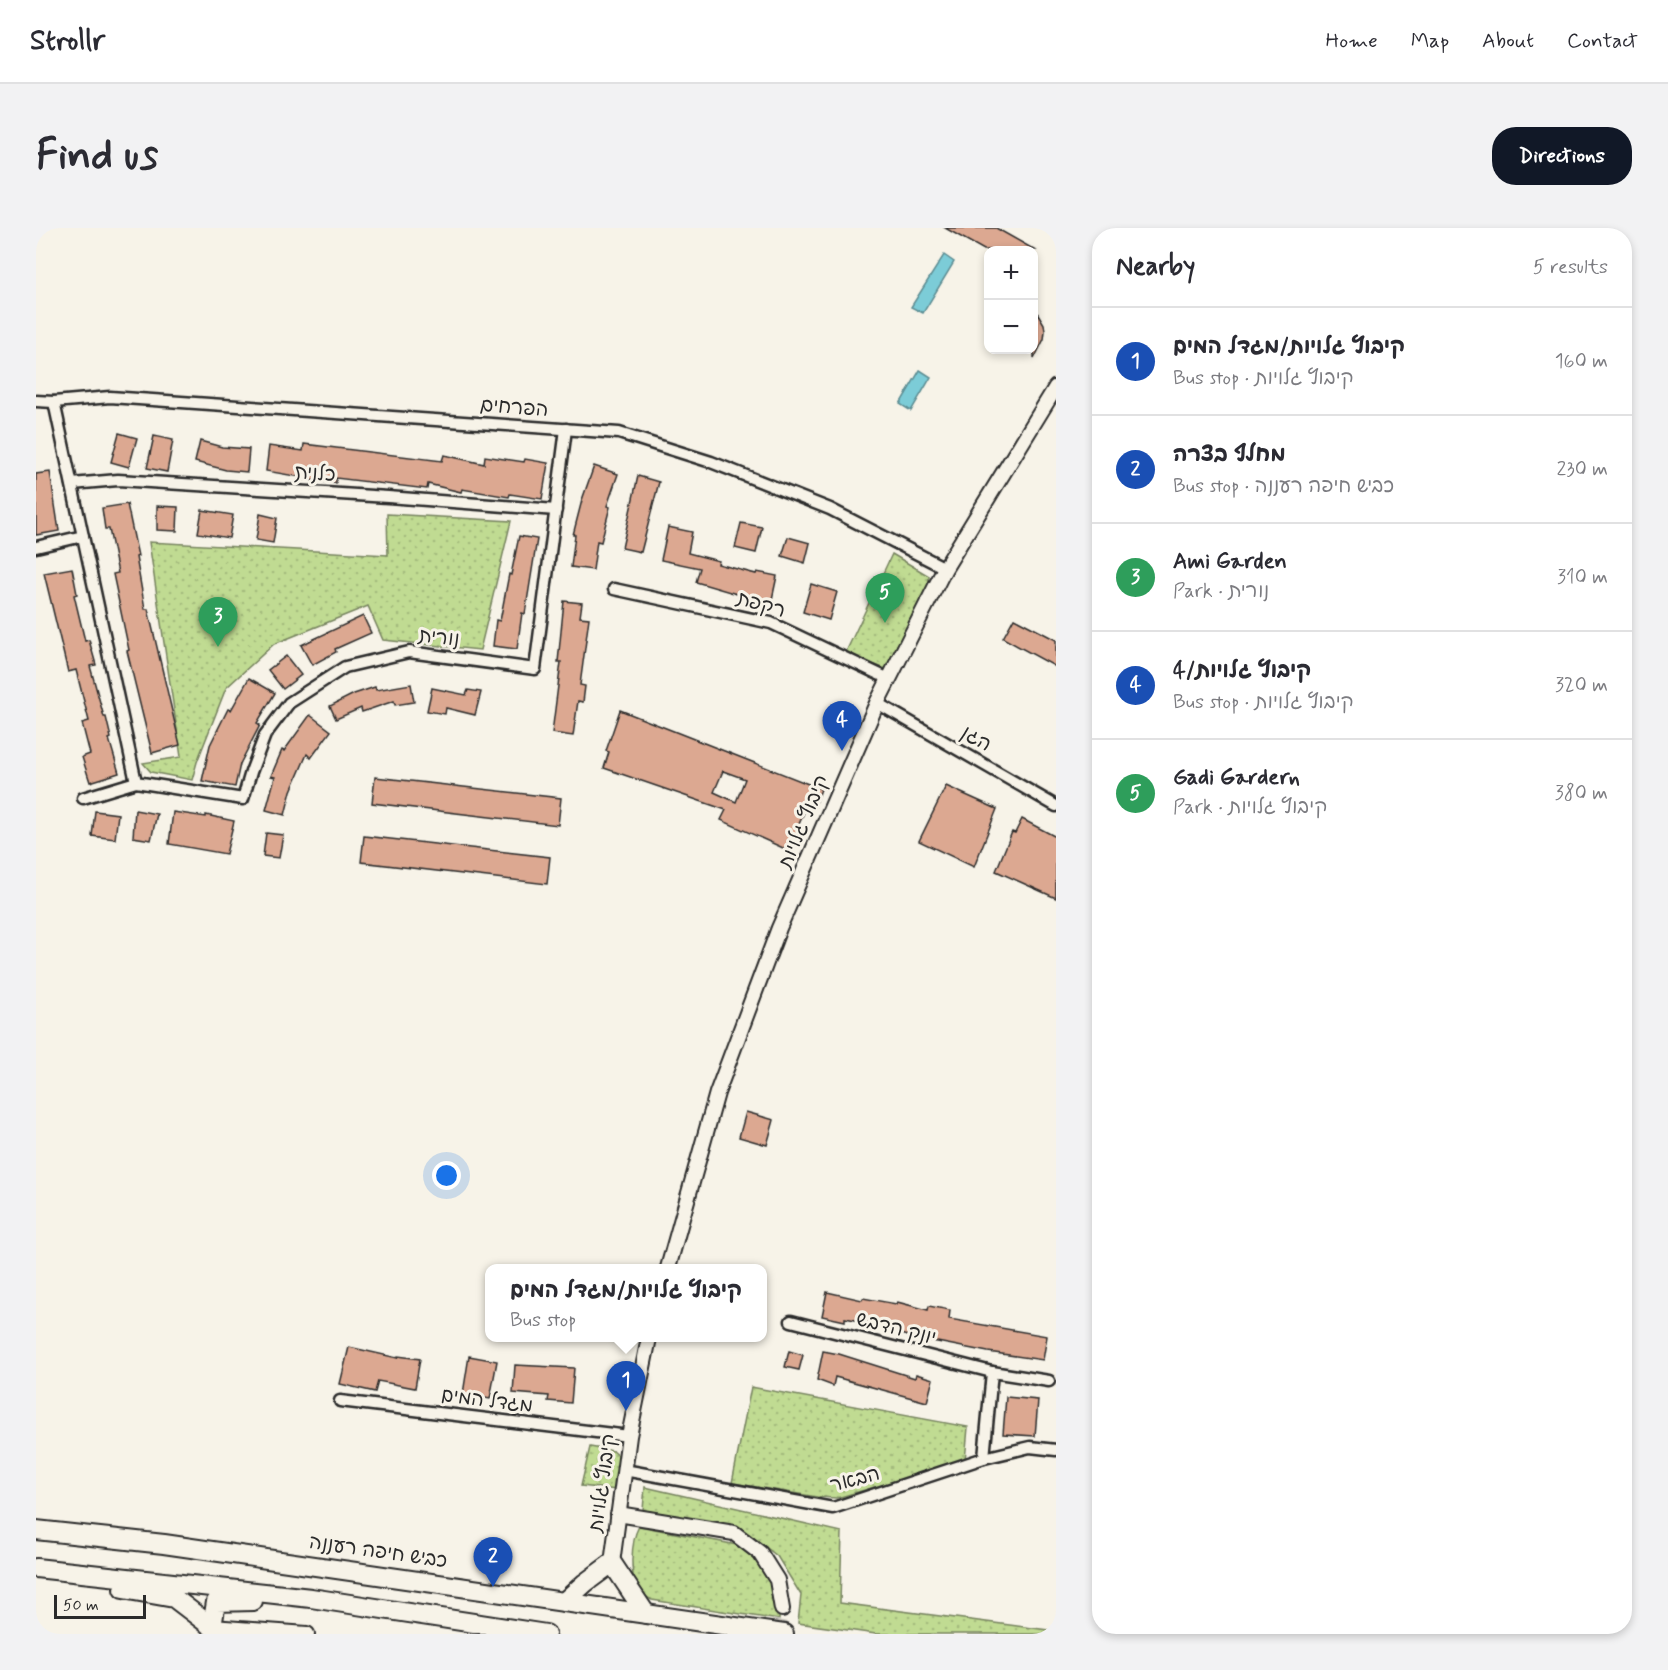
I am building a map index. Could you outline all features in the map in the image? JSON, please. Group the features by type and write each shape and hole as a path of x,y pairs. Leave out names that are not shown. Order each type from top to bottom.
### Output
{"highway":[{"name":"כביש חיפה רעננה","path":"36,1530 164,1544 784,1634"},
{"path":"564,1602 612,1563 646,1614"},
{"path":"36,1568 311,1598 546,1634"},
{"path":"58,1570 95,1584 174,1598 212,1627 216,1602 311,1598"}],"street":[{"name":"קיבוץ גלויות","path":"669,1264 717,1093 779,928 877,703 945,568 1056,387"},
{"name":"הפרחים","path":"36,402 110,397 619,434 711,462 830,509 945,568"},
{"path":"54,402 136,782"},
{"name":"נורית","path":"83,798 136,782 243,799 266,735 290,703 345,667 409,652 535,669 566,429"},
{"name":"כלנית","path":"72,484 118,480 388,496 556,510"},
{"path":"36,547 83,536"},
{"name":"רקפת","path":"614,590 771,623 889,679"},
{"name":"הגן","path":"877,703 1056,806"},
{"name":"יונק הדבש","path":"791,1321 992,1372 1049,1381"},
{"name":"קיבוץ גלויות","path":"612,1563 629,1436 648,1342"},
{"path":"984,1458 992,1372"},
{"name":"מגדל המים","path":"340,1401 629,1436"},
{"name":"הבאר","path":"624,1470 833,1508 984,1458 1030,1447 1056,1450"},
{"path":"618,1514 734,1533 760,1553 777,1580 782,1610"},
{"path":"212,1627 307,1634"}],"green space":[{"path":"387,514 511,521 480,650 383,640 368,606 274,644 226,688 192,780 151,772 143,763 181,757 149,542 388,555"},
{"path":"892,554 929,576 928,592 886,669 845,654"},
{"path":"751,1387 968,1427 965,1461 837,1498 817,1497 732,1483"},
{"path":"590,1447 613,1451 620,1457 617,1490 581,1486"},
{"path":"645,1487 842,1532 840,1603 1056,1631 1056,1634 876,1634 798,1623 801,1595 777,1556 749,1534 723,1524 643,1510"},
{"path":"639,1526 737,1545 755,1559 768,1576 777,1597 779,1620 652,1600 644,1595 636,1586 632,1569 633,1550"}],"water":[{"path":"944,255 954,262 923,313 911,307"},
{"path":"920,370 931,377 911,411 900,404"}],"building":[{"path":"945,228 996,228 1028,246 984,246 984,250"},
{"path":"1038,314 1044,324 1044,339 1038,351"},
{"path":"119,433 137,438 129,467 111,462"},
{"path":"154,436 173,440 167,472 147,468"},
{"path":"200,441 222,447 249,449 247,472 226,470 195,462"},
{"path":"304,444 442,461 444,455 484,464 485,456 548,463 542,499 510,494 509,497 462,489 461,492 428,484 427,489 336,478 336,483 300,479 301,477 266,471 269,446 303,451"},
{"path":"594,466 618,474 607,506 610,507 601,542 597,541 593,570 571,567 575,535 573,535"},
{"path":"50,472 59,531 36,535 36,474"},
{"path":"638,476 659,482 641,552 622,548"},
{"path":"127,504 138,556 136,557 145,609 148,609 180,745 152,753 127,651 129,650 113,574 118,573 109,529 105,529 102,508"},
{"path":"157,506 178,507 177,531 157,530"},
{"path":"202,510 233,515 229,538 198,533"},
{"path":"260,514 277,518 273,543 256,540"},
{"path":"741,523 762,527 756,553 735,548"},
{"path":"668,527 692,532 688,553 756,574 757,572 777,576 771,604 696,582 700,568 661,560"},
{"path":"519,536 537,539 517,649 493,646 496,620 500,621"},
{"path":"788,537 810,543 805,563 782,556"},
{"path":"72,568 77,594 74,595 85,641 89,640 96,665 90,666 104,717 106,717 111,738 109,739 119,773 90,782 82,757 90,754 82,723 89,721 76,670 68,672 44,573"},
{"path":"811,584 837,592 829,620 803,612"},
{"path":"564,601 582,603 580,617 589,618 580,685 585,686 583,702 578,701 573,736 552,733 561,662 558,662"},
{"path":"363,616 371,633 335,649 336,652 312,665 301,645"},
{"path":"1014,618 1056,640 1056,667 1003,638"},
{"path":"286,656 301,675 283,689 268,670"},
{"path":"249,678 275,693 257,723 260,725 240,764 235,787 202,781 210,745 228,709 231,710"},
{"path":"411,684 414,702 395,705 394,701 362,712 361,708 336,719 330,706 375,687 376,690"},
{"path":"432,688 466,695 468,690 481,692 475,715 446,708 445,714 427,711"},
{"path":"620,710 821,789 815,806 808,803 797,829 801,831 792,852 721,820 726,810 604,768 609,752 606,751","holes":["723,771 745,779 736,802 714,792"]},
{"path":"310,715 331,731 311,758 307,754 291,791 285,815 266,810 275,777 271,776 282,750 284,751"},
{"path":"375,777 561,798 558,825 372,803"},
{"path":"946,786 997,809 974,867 919,841"},
{"path":"135,810 157,814 151,840 133,837"},
{"path":"95,811 118,814 115,839 92,836"},
{"path":"173,812 206,817 206,815 234,821 226,854 169,844"},
{"path":"1022,819 1056,837 1056,898 996,871 1012,832 1015,833"},
{"path":"266,833 283,835 279,858 263,856"},
{"path":"364,836 550,857 547,884 361,862"},
{"path":"746,1112 774,1120 767,1145 739,1137"},
{"path":"827,1292 862,1300 863,1298 896,1304 897,1302 928,1310 929,1306 950,1310 949,1319 1047,1336 1043,1360 917,1338 890,1332 891,1327 822,1316"},
{"path":"349,1347 397,1358 398,1356 420,1359 415,1388 378,1381 375,1392 340,1384"},
{"path":"789,1351 803,1355 799,1370 785,1367"},
{"path":"823,1351 915,1378 916,1374 933,1379 927,1402 835,1377 833,1386 817,1380"},
{"path":"469,1356 497,1361 490,1399 463,1394"},
{"path":"515,1365 574,1368 571,1403 548,1401 549,1396 513,1393"},
{"path":"1006,1397 1038,1400 1035,1436 1003,1434"}],"tunnel":[{"path":"777,1634 782,1609"}],"place":[{"name":"Gadi Gardern","path":"885,623"},
{"name":"Ami Garden","path":"218,647"},
{"name":"קיבוץ גלויות/4","path":"842,751"},
{"name":"קיבוץ גלויות/מגדל המים","path":"626,1411"},
{"name":"מחלף בצרה","path":"493,1587"}]}
